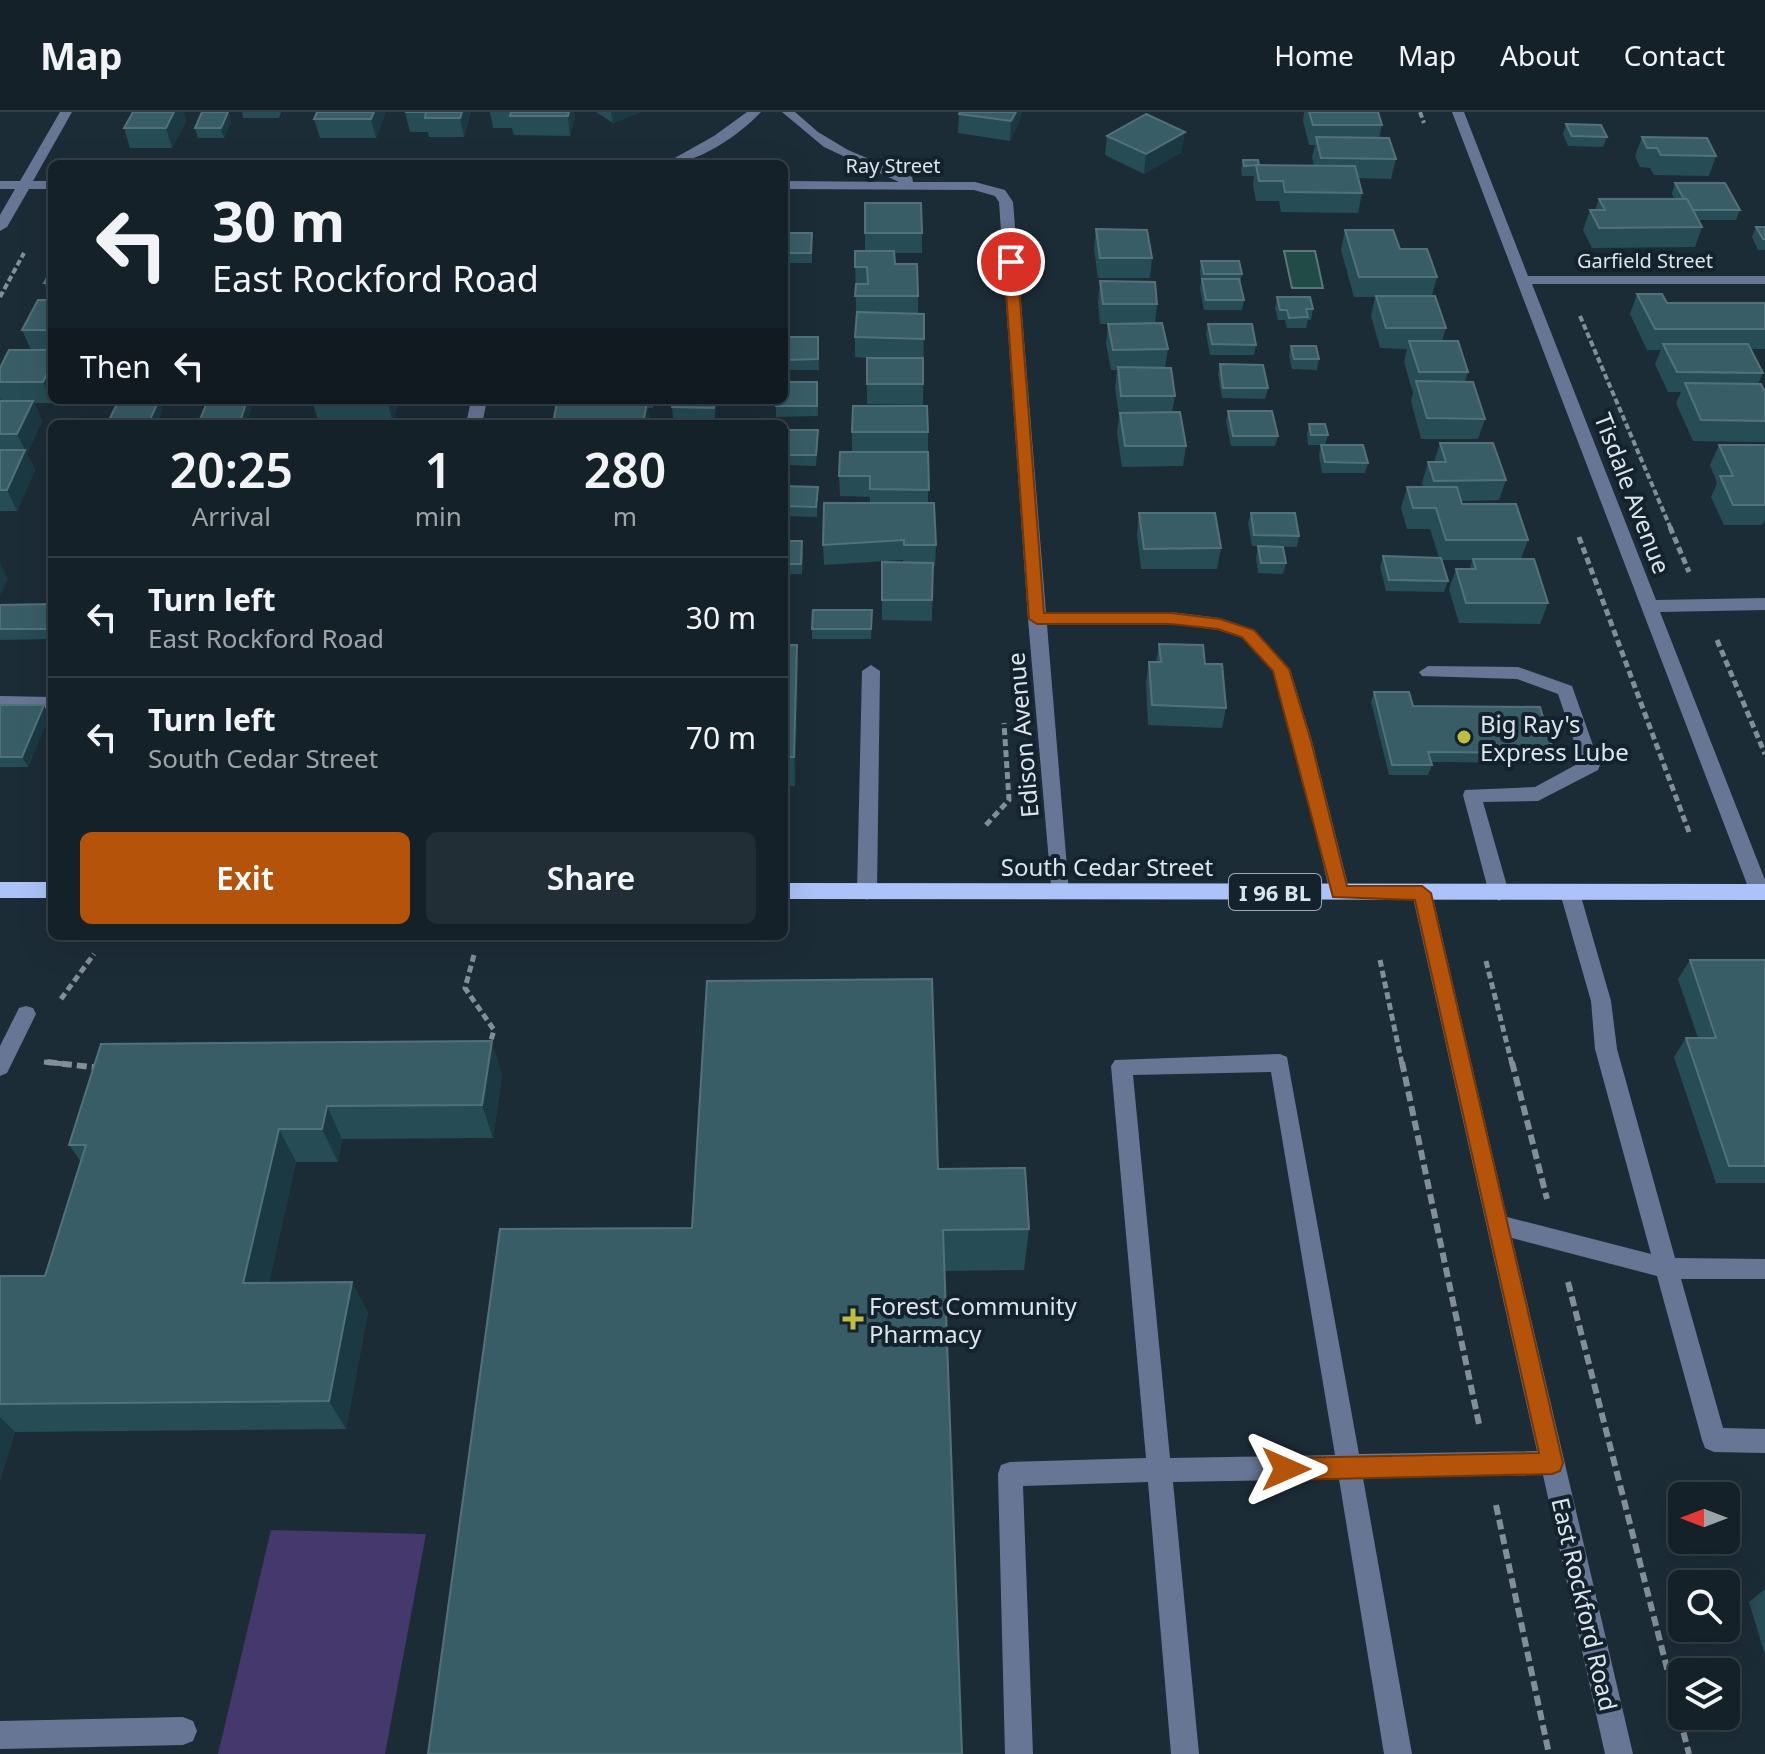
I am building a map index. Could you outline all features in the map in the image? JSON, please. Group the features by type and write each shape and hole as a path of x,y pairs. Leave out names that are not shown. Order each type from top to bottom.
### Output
{"main road":[{"path":"0,890 48,890"},
{"name":"South Cedar Street","path":"788,891 1762,892"}],"street":[{"path":"0,227 66,112"},
{"path":"679,160 719,139 755,112"},
{"path":"788,112 814,137 844,154 922,185"},
{"name":"Tisdale Avenue","path":"1458,112 1762,892"},
{"path":"0,185 48,185"},
{"name":"Ray Street","path":"788,185 975,186 1000,193"},
{"name":"Edison Avenue","path":"1000,193 1006,202 1059,892"},
{"name":"Garfield Street","path":"1524,280 1765,280"},
{"path":"1651,606 1765,604"},
{"path":"1037,619 1171,618 1220,624 1248,634 1281,669 1303,741 1340,893"},
{"path":"867,892 871,671"},
{"path":"1428,672 1518,673 1566,690 1591,765 1538,794 1472,795 1499,893"},
{"path":"0,702 48,703"},
{"name":"East Rockford Road","path":"1422,893 1619,1754"},
{"path":"1570,893 1601,1001 1606,1049 1714,1440 1765,1441"},
{"path":"0,1067 26,1014"},
{"path":"1185,1754 1122,1066 1280,1063 1398,1754"},
{"path":"1496,1224 1666,1268 1765,1269"},
{"path":"1019,1754 1010,1474 1552,1463"},
{"path":"0,1735 183,1731"}],"path":[{"path":"1577,309 1765,754"},
{"path":"57,1009 94,954"},
{"path":"474,955 465,988 494,1030 487,1052"},
{"path":"1380,960 1549,1754"},
{"path":"1486,961 1689,1754"},
{"path":"37,1051 45,1064 91,1070 105,1067"}],"shaded area":[{"path":"1284,251 1315,251 1323,288 1292,288"},
{"path":"271,1530 426,1534 385,1754 218,1754"}],"building":[{"path":"133,112 174,112 166,128 124,128"},
{"path":"202,112 228,112 221,128 195,128"},
{"path":"317,112 374,112 371,119 314,119"},
{"path":"426,112 462,112 460,118 425,118"},
{"path":"511,112 569,112 568,116 510,116"},
{"path":"960,112 1016,112 1011,121"},
{"path":"1309,112 1378,112 1382,125 1313,125"},
{"path":"1146,114 1185,132 1146,154 1107,136"},
{"path":"1566,124 1601,125 1607,137 1572,136"},
{"path":"1316,137 1389,138 1396,159 1321,158"},
{"path":"1642,137 1707,138 1716,156 1661,155 1657,148 1647,148"},
{"path":"1243,160 1258,160 1259,165 1244,166"},
{"path":"1256,165 1355,166 1362,193 1285,192 1283,181 1259,181"},
{"path":"1675,183 1725,183 1740,210 1693,210"},
{"path":"1599,199 1687,199 1702,227 1599,228 1590,210 1605,210"},
{"path":"865,203 921,203 922,233 865,233"},
{"path":"1756,227 1765,227 1765,239 1763,239"},
{"path":"1096,229 1147,230 1152,258 1100,258"},
{"path":"1345,230 1393,230 1400,249 1427,249 1437,277 1359,277"},
{"path":"788,233 812,233 811,253 788,253"},
{"path":"855,251 894,251 895,264 917,264 918,296 855,296 856,284 868,284 867,267 855,267"},
{"path":"1201,261 1239,261 1242,274 1204,274"},
{"path":"1202,279 1239,279 1244,300 1206,300"},
{"path":"1100,281 1155,282 1157,304 1103,304"},
{"path":"1637,294 1662,294 1667,303 1765,303 1765,329 1655,329"},
{"path":"1376,296 1435,296 1446,328 1386,328"},
{"path":"1277,297 1310,297 1313,309 1306,309 1308,317 1289,318 1287,310 1280,310"},
{"path":"38,300 48,300 48,330 22,330"},
{"path":"857,312 924,314 924,339 855,337"},
{"path":"1162,323 1168,349 1113,350 1108,324"},
{"path":"1208,324 1252,324 1256,345 1212,344"},
{"path":"788,337 818,337 818,359 788,360"},
{"path":"1409,341 1458,341 1468,372 1419,372"},
{"path":"1663,344 1748,344 1763,373 1677,372"},
{"path":"1291,346 1316,346 1319,359 1294,359"},
{"path":"9,350 48,350 48,371 43,382 0,382 0,368"},
{"path":"867,358 923,358 923,384 867,384"},
{"path":"1220,364 1263,365 1268,388 1223,388"},
{"path":"1118,367 1171,368 1175,396 1121,396"},
{"path":"1416,381 1473,382 1485,419 1427,418"},
{"path":"788,382 817,382 817,406 776,406 788,404"},
{"path":"1685,383 1761,384 1765,392 1765,421 1701,420"},
{"path":"0,401 33,401 17,434 0,434"},
{"path":"117,404 157,404 150,420 109,420"},
{"path":"206,404 246,404 241,420 200,420"},
{"path":"556,404 647,404 644,420 554,420"},
{"path":"672,404 714,404 714,408 672,407"},
{"path":"853,406 927,406 928,432 852,432"},
{"path":"1228,411 1272,411 1278,436 1233,436"},
{"path":"1180,412 1186,446 1125,446 1120,413"},
{"path":"1309,424 1325,424 1328,435 1311,435"},
{"path":"788,430 818,430 816,455 788,455"},
{"path":"1440,443 1493,443 1506,480 1434,481 1428,462 1446,462"},
{"path":"1321,445 1363,445 1368,463 1325,462"},
{"path":"1719,445 1765,445 1765,505 1733,505 1720,476 1733,476"},
{"path":"0,450 25,450 7,490 0,490"},
{"path":"840,452 928,452 929,490 870,489 870,476 839,476"},
{"path":"788,486 818,487 816,507 788,506"},
{"path":"1407,487 1457,487 1462,504 1516,504 1528,540 1446,540 1436,508 1413,508"},
{"path":"824,503 934,503 936,545 904,545 904,540 823,545"},
{"path":"1139,513 1215,513 1221,548 1144,549"},
{"path":"1251,513 1295,513 1299,536 1254,535"},
{"path":"788,541 802,541 801,564 788,564"},
{"path":"1258,546 1283,547 1286,563 1261,563"},
{"path":"1383,556 1441,558 1448,581 1389,580"},
{"path":"1473,559 1534,559 1548,603 1466,603 1456,569 1476,569"},
{"path":"882,562 933,563 932,600 882,600"},
{"path":"48,604 48,629 0,629 0,605"},
{"path":"813,610 872,610 871,629 812,629"},
{"path":"1159,644 1203,645 1205,664 1222,664 1226,708 1152,705 1149,662 1161,662"},
{"path":"788,645 797,645 794,757 788,757"},
{"path":"1374,692 1409,692 1413,706 1540,707 1554,753 1428,752 1432,765 1392,765"},
{"path":"0,705 44,705 22,757 0,757"},
{"path":"1690,960 1765,960 1765,1166 1729,1166 1686,1038 1716,1038"},
{"path":"932,979 938,1169 1025,1168 1029,1229 943,1230 962,1754 428,1754 500,1229 692,1228 707,981"},
{"path":"492,1041 482,1105 327,1106 322,1129 279,1129 243,1283 352,1282 329,1401 0,1404 0,1276 45,1276 86,1145 69,1145 101,1044"}],"place":[{"name":"Big Ray's Express Lube","path":"1464,737"},
{"name":"Forest Community Pharmacy","path":"853,1319"}],"route":[{"path":"1011,262 1037,619 1171,618 1220,624 1248,634 1281,669 1303,741 1340,893 1422,893 1552,1463 1286,1469"}]}
